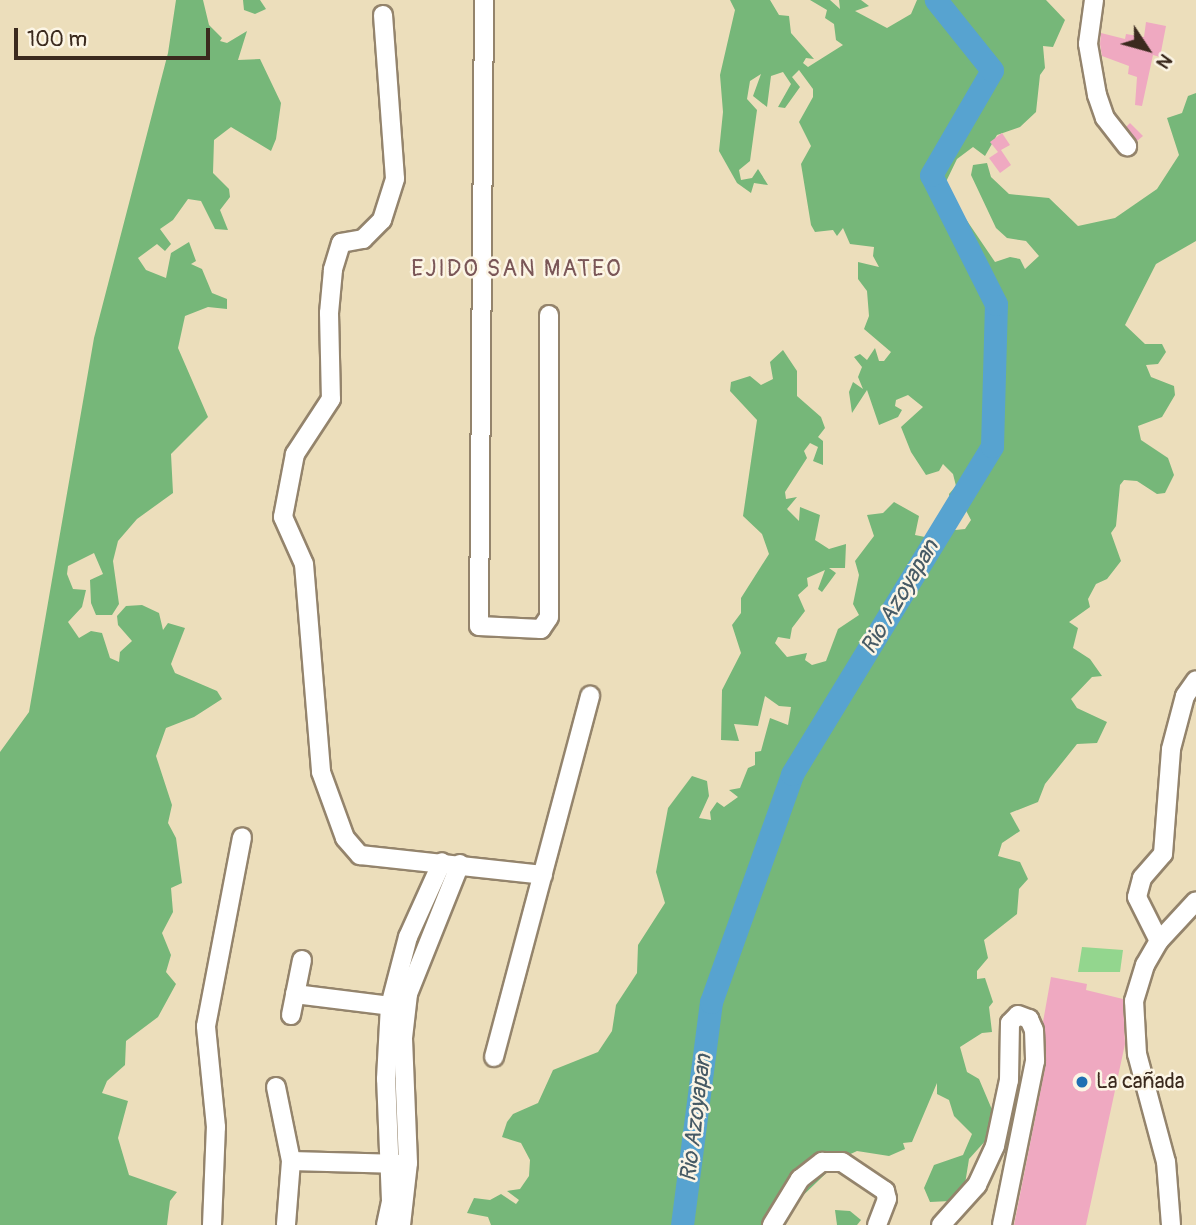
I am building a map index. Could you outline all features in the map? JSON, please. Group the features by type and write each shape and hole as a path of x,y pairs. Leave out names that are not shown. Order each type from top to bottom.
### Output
{"street":[{"path":"484,0 479,626 541,629 549,617 549,315"},
{"path":"1094,0 1088,44 1097,95 1105,118 1127,146"},
{"path":"383,15 395,179 382,220 363,239 341,243 329,313 331,399 295,454 283,517 304,564 321,772 345,838 360,855 543,875"},
{"path":"1159,941 1137,897 1142,878 1163,854 1171,749 1185,696 1196,680"},
{"path":"494,1057 590,696"},
{"path":"212,1225 216,1127 206,1026 242,837"},
{"path":"401,1225 399,1164 386,1079 408,937 442,862"},
{"path":"398,1007 460,864"},
{"path":"1171,1225 1166,1162 1136,1054 1134,1012 1145,965 1159,941 1196,901"},
{"path":"291,1015 302,960"},
{"path":"296,994 398,1007"},
{"path":"941,1225 977,1185 995,1146 1009,1080 1010,1023 1018,1016 1029,1019 1034,1030 1035,1061 1002,1225"},
{"path":"276,1087 291,1161 286,1225"},
{"path":"291,1161 399,1164"},
{"path":"772,1225 800,1179 822,1162 842,1162 886,1191 887,1199 877,1225"},
{"path":"386,1225 399,1164"}],"green space":[{"path":"176,0 203,0 209,25 222,38 220,41 227,43 247,31 238,60 260,59 281,103 276,139 271,151 231,127 214,140 213,173 229,189 230,197 220,210 228,230 215,229 201,201 188,199 173,220 160,229 171,244 165,251 157,244 138,258 146,270 166,278 171,253 189,242 196,261 191,264 202,269 212,293 227,299 227,309 208,307 185,316 178,348 208,417 171,454 173,493 137,519 118,541 113,561 119,604 112,615 96,615 91,603 90,580 103,574 94,553 68,566 67,574 73,589 86,590 82,607 68,622 79,638 91,631 102,633 110,658 119,662 120,652 132,641 118,625 117,616 126,606 142,605 159,613 163,630 168,623 185,628 171,664 175,673 217,691 222,699 194,717 166,728 156,756 172,805 168,823 176,838 182,883 171,888 173,912 162,933 171,955 166,972 176,984 158,1017 126,1041 125,1065 107,1081 102,1093 128,1101 118,1138 129,1175 177,1192 170,1201 167,1225 0,1225 0,752 29,712 94,338 168,53"},
{"path":"243,0 260,0 266,9 255,14 244,10"},
{"path":"730,0 770,0 779,15 789,16 791,33 814,59 806,58 803,63 808,67 843,45 836,40 834,24 825,18 827,10 810,0 830,0 840,9 839,0 861,0 869,6 855,11 887,28 911,14 917,0 1046,0 1065,20 1053,47 1043,46 1045,68 1040,75 1036,112 1020,127 997,135 985,156 973,147 957,159 942,190 951,198 936,196 949,214 959,209 995,262 1010,257 1020,259 1025,269 1039,256 1026,241 1007,238 996,228 971,175 973,165 987,163 991,177 1009,194 1049,198 1078,226 1115,218 1157,189 1179,155 1167,118 1182,113 1188,96 1196,93 1196,241 1156,264 1125,325 1145,344 1162,344 1166,352 1158,364 1146,365 1151,377 1174,386 1175,395 1162,417 1138,426 1141,440 1168,458 1174,475 1165,493 1157,494 1137,481 1124,480 1120,485 1116,526 1111,533 1121,561 1107,579 1096,584 1088,599 1090,607 1069,622 1078,628 1073,648 1090,659 1102,676 1092,677 1071,699 1077,708 1107,722 1097,743 1077,744 1045,784 1038,802 1010,813 1020,831 1002,843 998,856 1020,862 1028,879 1019,889 1017,914 984,940 988,958 977,971 977,979 985,978 993,1002 989,1007 992,1032 982,1033 960,1047 967,1072 979,1079 993,1112 987,1139 969,1159 965,1184 950,1201 930,1202 924,1188 934,1165 963,1155 972,1134 954,1116 949,1100 937,1094 937,1083 912,1142 903,1143 905,1149 889,1156 857,1151 842,1158 793,1205 781,1225 491,1225 488,1217 467,1213 474,1198 490,1200 501,1194 516,1204 519,1200 507,1191 520,1189 529,1176 530,1160 521,1143 502,1137 507,1122 513,1114 538,1103 553,1070 598,1052 612,1031 616,1005 637,973 638,945 665,903 656,872 668,808 692,776 707,781 709,796 699,818 711,820 710,812 717,802 724,807 738,797 729,790 740,788 748,768 755,765 755,752 761,751 770,718 788,725 791,707 779,706 765,696 758,726 734,724 739,741 721,740 722,690 741,653 732,625 741,613 741,598 769,554 762,534 743,516 757,420 730,391 731,382 750,376 761,385 773,379 770,362 783,350 797,371 797,396 821,417 825,428 818,437 823,441 823,465 813,461 818,447 810,443 804,451 807,458 785,492 786,499 797,497 787,509 799,521 800,507 820,515 815,540 829,549 846,544 845,568 829,568 836,573 822,592 818,589 825,570 807,578 808,586 798,595 805,611 792,628 790,639 778,637 775,643 787,657 807,653 805,660 812,665 826,661 838,629 859,615 853,604 859,575 855,561 874,536 867,515 883,513 894,502 919,516 915,535 935,539 946,531 965,529 971,520 962,503 950,501 949,494 956,486 953,474 943,464 939,471 926,475 911,452 901,427 923,407 908,395 896,400 895,406 902,410 898,417 879,425 867,390 852,413 849,392 853,382 863,389 858,377 862,367 854,357 860,354 867,360 875,348 879,361 884,361 891,352 864,329 869,316 867,291 858,279 858,262 879,267 873,256 874,247 850,244 843,228 837,236 833,230 815,232 811,225 801,164 811,146 799,122 813,97 813,89 799,70 792,77 800,87 785,108 778,107 791,84 783,72 771,76 767,107 753,96 761,74 750,81 747,99 757,110 750,161 739,170 741,180 752,178 758,169 768,185 754,183 751,193 737,183 719,151 723,112 720,75 735,10"},
{"path":"1082,947 1123,950 1120,972 1078,972"},
{"path":"835,1210 850,1211 861,1220 857,1225 837,1225"}],"building":[{"path":"1146,22 1166,26 1160,57 1153,55 1142,106 1135,105 1137,77 1128,74 1129,66 1102,56 1100,44 1101,33 1125,39 1126,34 1144,37"},
{"path":"1130,123 1143,136 1137,141 1126,127"},
{"path":"1002,133 1010,145 1001,150 1011,165 1000,173 989,158 998,152 990,142"},
{"name":"La cañada","path":"1051,977 1087,984 1086,990 1123,999 1125,1044 1086,1225 1014,1225 1046,1063 1043,1022"}],"waterway":[{"name":"Rio Azoyapan","path":"682,1225 711,1002 792,774 992,446 996,304 931,175 992,70 936,0"}],"place":[{"name":"La cañada","path":"1082,1082"}],"district":[{"name":"EJIDO SAN MATEO","path":"517,269"}]}
